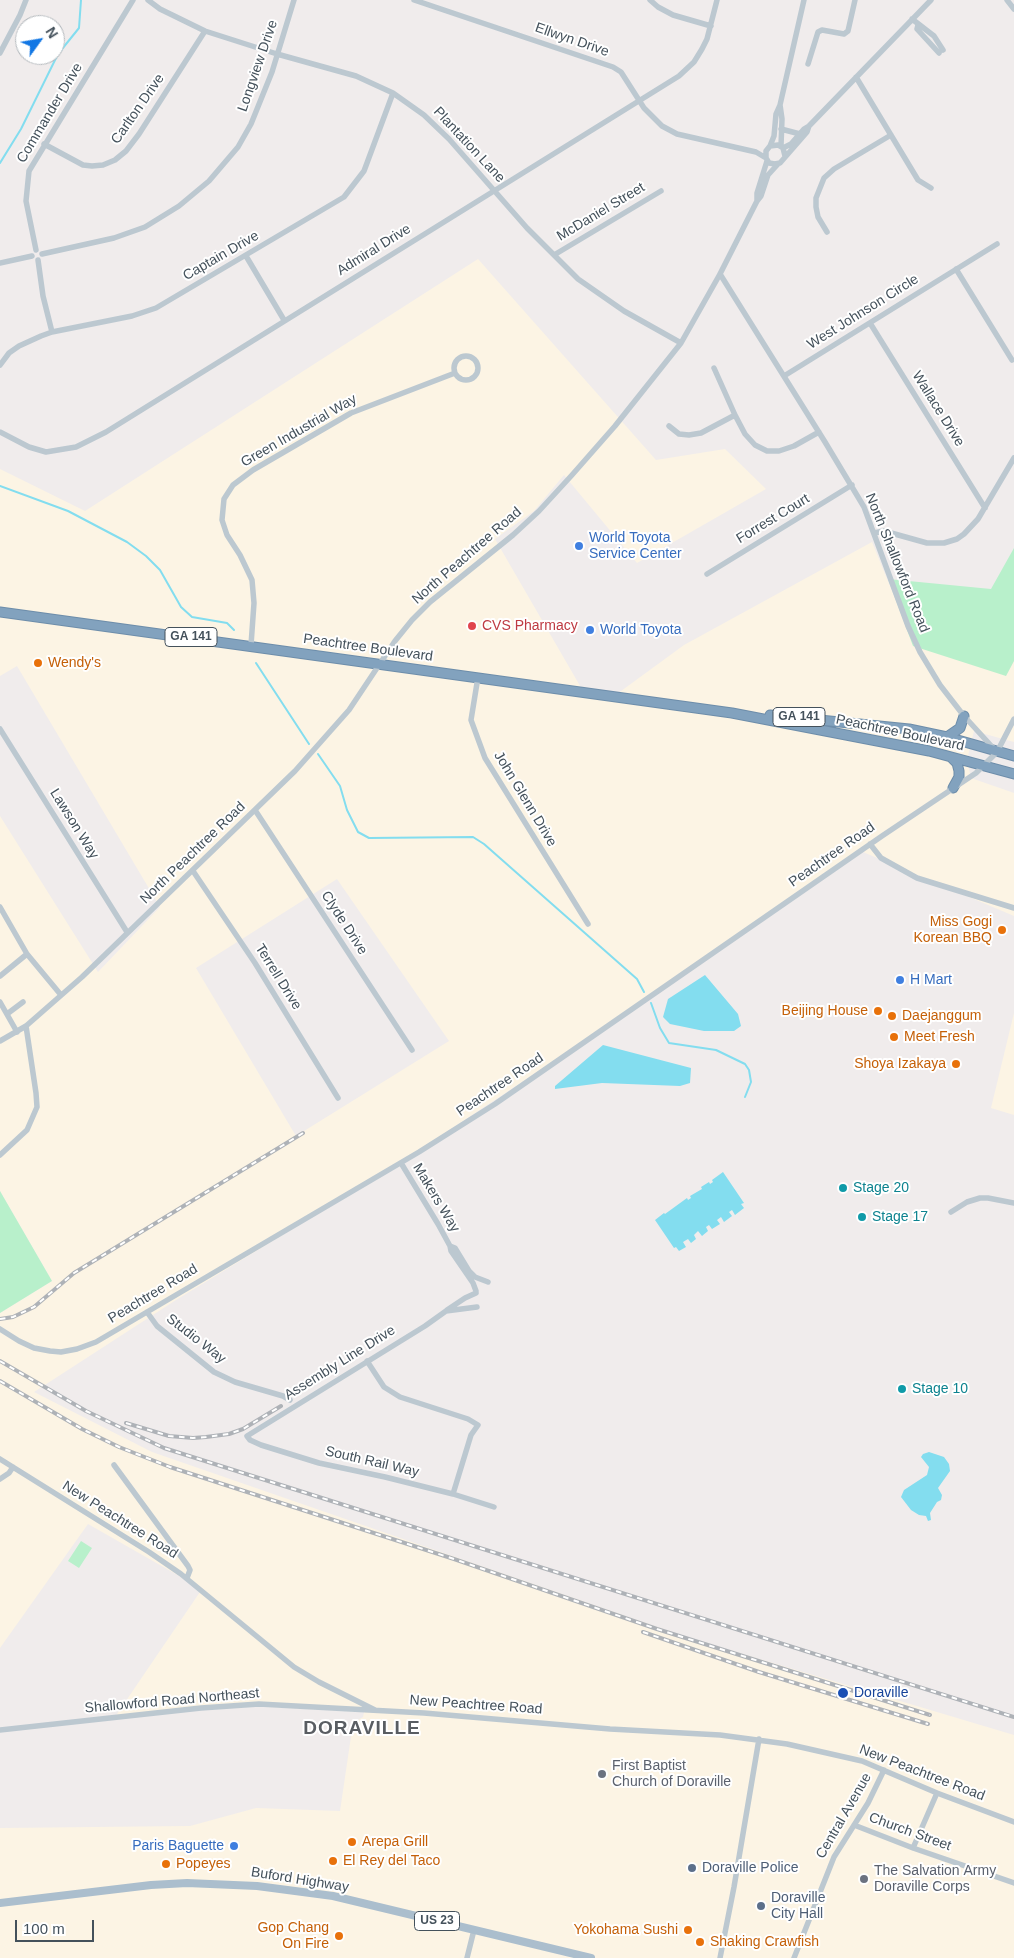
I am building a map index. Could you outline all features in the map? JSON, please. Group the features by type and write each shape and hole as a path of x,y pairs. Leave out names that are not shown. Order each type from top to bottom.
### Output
{"highway":[{"name":"Peachtree Boulevard","path":"0,612 251,645 732,713 951,757 985,765 1014,776"},
{"name":"Peachtree Boulevard","path":"732,713 908,729 947,737 997,752"},
{"path":"947,737 960,728 964,716"},
{"name":"GA 141","path":"997,752 1014,756"},
{"path":"951,757 959,771 959,777 953,788"}],"main road":[{"name":"Buford Highway","path":"0,1903 137,1886 187,1883 246,1884 332,1896 591,1958"}],"street":[{"path":"0,54 26,0"},
{"name":"Commander Drive","path":"36,250 26,202 29,170 134,0"},
{"name":"Plantation Lane","path":"148,0 160,9 205,31 356,76 393,93 424,115 449,139 527,228 578,279 596,293 681,343"},
{"name":"Longview Drive","path":"42,254 133,232 179,206 209,181 238,146 262,99 294,0"},
{"name":"Ellwyn Drive","path":"414,0 612,67 621,72 650,115 662,126 677,134 756,152 766,159"},
{"path":"650,0 673,16 711,26"},
{"name":"Admiral Drive","path":"0,432 30,448 46,452 76,447 106,432 679,76 694,62 702,49 711,26 717,0"},
{"path":"768,147 774,136 776,114 780,105 804,0"},
{"path":"808,64 818,32 822,30 844,34 848,31 856,0"},
{"name":"North Peachtree Road","path":"782,147 791,144 931,0"},
{"path":"1010,1 1014,9"},
{"path":"912,19 918,25 921,24 934,36 941,52 917,29 918,25"},
{"name":"Carlton Drive","path":"44,144 83,164 92,166 103,165 115,160 126,151 139,134 205,31"},
{"path":"856,77 918,180 931,188"},
{"name":"Captain Drive","path":"0,365 9,353 18,346 52,332 132,316 156,308 344,197 364,171 393,93"},
{"path":"780,105 782,147 785,156"},
{"name":"North Peachtree Road","path":"0,1041 26,1026 61,995 193,871 320,745 349,710 395,640 430,602 513,535 548,501 615,426 681,343 720,274 763,191 768,175 798,144 809,126"},
{"path":"781,129 800,134"},
{"path":"827,232 818,217 816,207 816,198 824,178 834,169 892,135"},
{"path":"756,152 775,144 782,147"},
{"name":"North Peachtree Road","path":"757,200 768,147"},
{"path":"766,159 772,164 778,164"},
{"name":"McDaniel Street","path":"554,255 661,191"},
{"name":"West Johnson Circle","path":"784,376 997,244"},
{"path":"0,263 35,258 42,257 41,251 36,250 32,253 35,258 52,332"},
{"path":"246,256 284,320"},
{"path":"956,269 1012,360"},
{"name":"North Shallowford Road","path":"720,274 864,507 913,637 940,685 964,716 997,752"},
{"name":"Wallace Drive","path":"870,323 985,508"},
{"name":"Green Industrial Way","path":"462,357 470,357 476,362 476,374 471,379 460,379 455,373 456,362 462,357"},
{"path":"714,368 735,415 745,434 754,445 767,451 779,451 794,446 819,432"},
{"name":"Green Industrial Way","path":"251,645 254,603 252,580 240,555 227,535 222,520 224,499 233,485 253,470 351,413 455,373"},
{"path":"669,426 679,434 701,433 735,415"},
{"path":"874,533 884,531 927,543 950,541 964,534 978,519 1014,458"},
{"name":"Forrest Court","path":"707,574 852,485"},
{"name":"John Glenn Drive","path":"478,677 471,720 484,758 588,924"},
{"name":"Peachtree Road","path":"0,1329 34,1348 61,1352 77,1349 96,1342 400,1163 516,1090 985,765 997,752 1014,718"},
{"name":"Lawson Way","path":"0,729 127,932"},
{"path":"1007,732 1014,734"},
{"name":"Clyde Drive","path":"255,810 412,1050"},
{"path":"870,844 881,858 917,878 1014,908"},
{"name":"Terrell Drive","path":"193,871 255,963 338,1098"},
{"path":"0,907 27,954 61,995"},
{"path":"0,976 27,954"},
{"path":"0,1002 16,1032"},
{"path":"6,1014 23,1002"},
{"path":"0,1155 27,1130 37,1107 26,1026"},
{"name":"Makers Way","path":"400,1163 450,1246 451,1251 473,1283 476,1292"},
{"path":"951,1212 967,1202 988,1198 1014,1203"},
{"name":"Makers Way","path":"450,1246 455,1248 469,1271 476,1277 488,1282"},
{"name":"Assembly Line Drive","path":"247,1436 476,1292"},
{"name":"Assembly Line Drive","path":"446,1311 477,1307"},
{"name":"Studio Way","path":"147,1312 157,1326 214,1372 235,1382 283,1396 290,1400"},
{"path":"367,1361 384,1387 400,1397 478,1424 471,1435 453,1494"},
{"name":"South Rail Way","path":"247,1436 250,1440 261,1445 319,1463 384,1476 494,1507"},
{"name":"New Peachtree Road","path":"0,1459 149,1552 187,1578 294,1668 377,1711 720,1736 758,1740 822,1751 862,1761 937,1793 1014,1822"},
{"path":"114,1465 188,1566 190,1570 187,1578"},
{"path":"0,1479 9,1473 13,1467"},
{"name":"Shallowford Road Northeast","path":"0,1730 231,1705 260,1704 377,1711"},
{"path":"720,1958 734,1887 758,1740"},
{"name":"Central Avenue","path":"794,1958 834,1857 875,1791 884,1770"},
{"path":"913,1848 937,1793"},
{"name":"Church Street","path":"854,1825 913,1848 1014,1883"},
{"path":"467,1958 474,1930"}],"shaded area":[{"path":"478,259 656,460 725,449 766,489 637,563 564,475 534,511 495,539 583,691 617,694 684,645 872,542 898,606 1006,676 1014,661 1014,742 974,731 967,760 971,778 1014,793 1014,916 863,852 694,968 389,1170 176,1300 34,1392 152,1452 689,1638 1014,1735 1014,1958 0,1958 0,1828 190,1826 256,1808 340,1811 353,1723 363,1717 364,1712 251,1706 115,1717 202,1589 88,1524 0,1648 0,1313 52,1281 0,1191 0,816 98,972 160,907 17,666 0,676 0,469 85,511","holes":["337,879 449,1041 296,1136 196,968"]},
{"path":"1014,1013 1014,1115 991,1108"}],"green space":[{"path":"1014,548 1014,661 1006,676 913,646 888,579 991,589"},
{"path":"0,1191 52,1281 0,1313"},
{"path":"81,1541 92,1548 79,1568 68,1561"}],"water":[{"path":"705,975 738,1014 741,1026 734,1031 704,1031 670,1024 663,1017 668,999"},
{"path":"603,1045 691,1068 690,1083 680,1086 602,1083 555,1089 555,1086"},
{"path":"723,1172 744,1203 741,1204 744,1208 735,1215 732,1210 729,1212 732,1216 724,1222 721,1217 717,1220 720,1224 712,1229 709,1225 706,1227 708,1231 702,1236 698,1231 694,1235 696,1239 691,1243 688,1239 683,1242 686,1247 679,1251 676,1247 674,1248 655,1220 687,1198 688,1200 691,1198 690,1196 702,1189 701,1187 709,1182 710,1184 713,1182 712,1180"},
{"path":"929,1452 944,1457 949,1464 950,1471 938,1488 942,1495 941,1500 937,1502 930,1513 931,1520 928,1521 926,1516 919,1515 911,1510 901,1497 904,1490 927,1475 929,1467 921,1457"}],"waterway":[{"path":"0,163 21,129 58,54 79,28 81,0"},
{"path":"0,486 68,511 127,542 146,556 160,570 181,607 192,617 227,623 234,630"},
{"path":"256,663 309,744"},
{"path":"318,754 340,786 347,810 358,832 369,838 473,837 484,844 637,979 644,992"},
{"path":"651,1003 660,1028 669,1043 716,1050 745,1064 749,1070 751,1082 745,1097"}],"railway":[{"path":"0,1319 13,1317 34,1307 74,1273 303,1133"},
{"path":"0,1361 86,1411 164,1448 1014,1717"},
{"path":"0,1381 82,1429 119,1447 170,1467 454,1559 657,1629 930,1715"},
{"path":"126,1423 169,1436 206,1437 229,1434 243,1429 281,1406"},
{"path":"643,1632 759,1672 928,1724"}],"place":[{"name":"World Toyota Service Center","path":"579,546"},
{"name":"CVS Pharmacy","path":"472,626"},
{"name":"World Toyota","path":"590,630"},
{"name":"Wendy's","path":"38,663"},
{"name":"Miss Gogi Korean BBQ","path":"1002,930"},
{"name":"H Mart","path":"900,980"},
{"name":"Beijing House","path":"878,1011"},
{"name":"Daejanggum","path":"892,1016"},
{"name":"Meet Fresh","path":"894,1037"},
{"name":"Shoya Izakaya","path":"956,1064"},
{"name":"Stage 20","path":"843,1188"},
{"name":"Stage 17","path":"862,1217"},
{"name":"Stage 10","path":"902,1389"},
{"name":"Doraville","path":"843,1693"},
{"name":"First Baptist Church of Doraville","path":"602,1774"},
{"name":"Arepa Grill","path":"352,1842"},
{"name":"Paris Baguette","path":"234,1846"},
{"name":"El Rey del Taco","path":"333,1861"},
{"name":"Popeyes","path":"166,1864"},
{"name":"Doraville Police","path":"692,1868"},
{"name":"The Salvation Army Doraville Corps","path":"864,1879"},
{"name":"Doraville City Hall","path":"761,1906"},
{"name":"Yokohama Sushi","path":"688,1930"},
{"name":"Gop Chang On Fire","path":"339,1936"},
{"name":"Shaking Crawfish","path":"700,1942"}],"district":[{"name":"DORAVILLE","path":"362,1729"}]}
